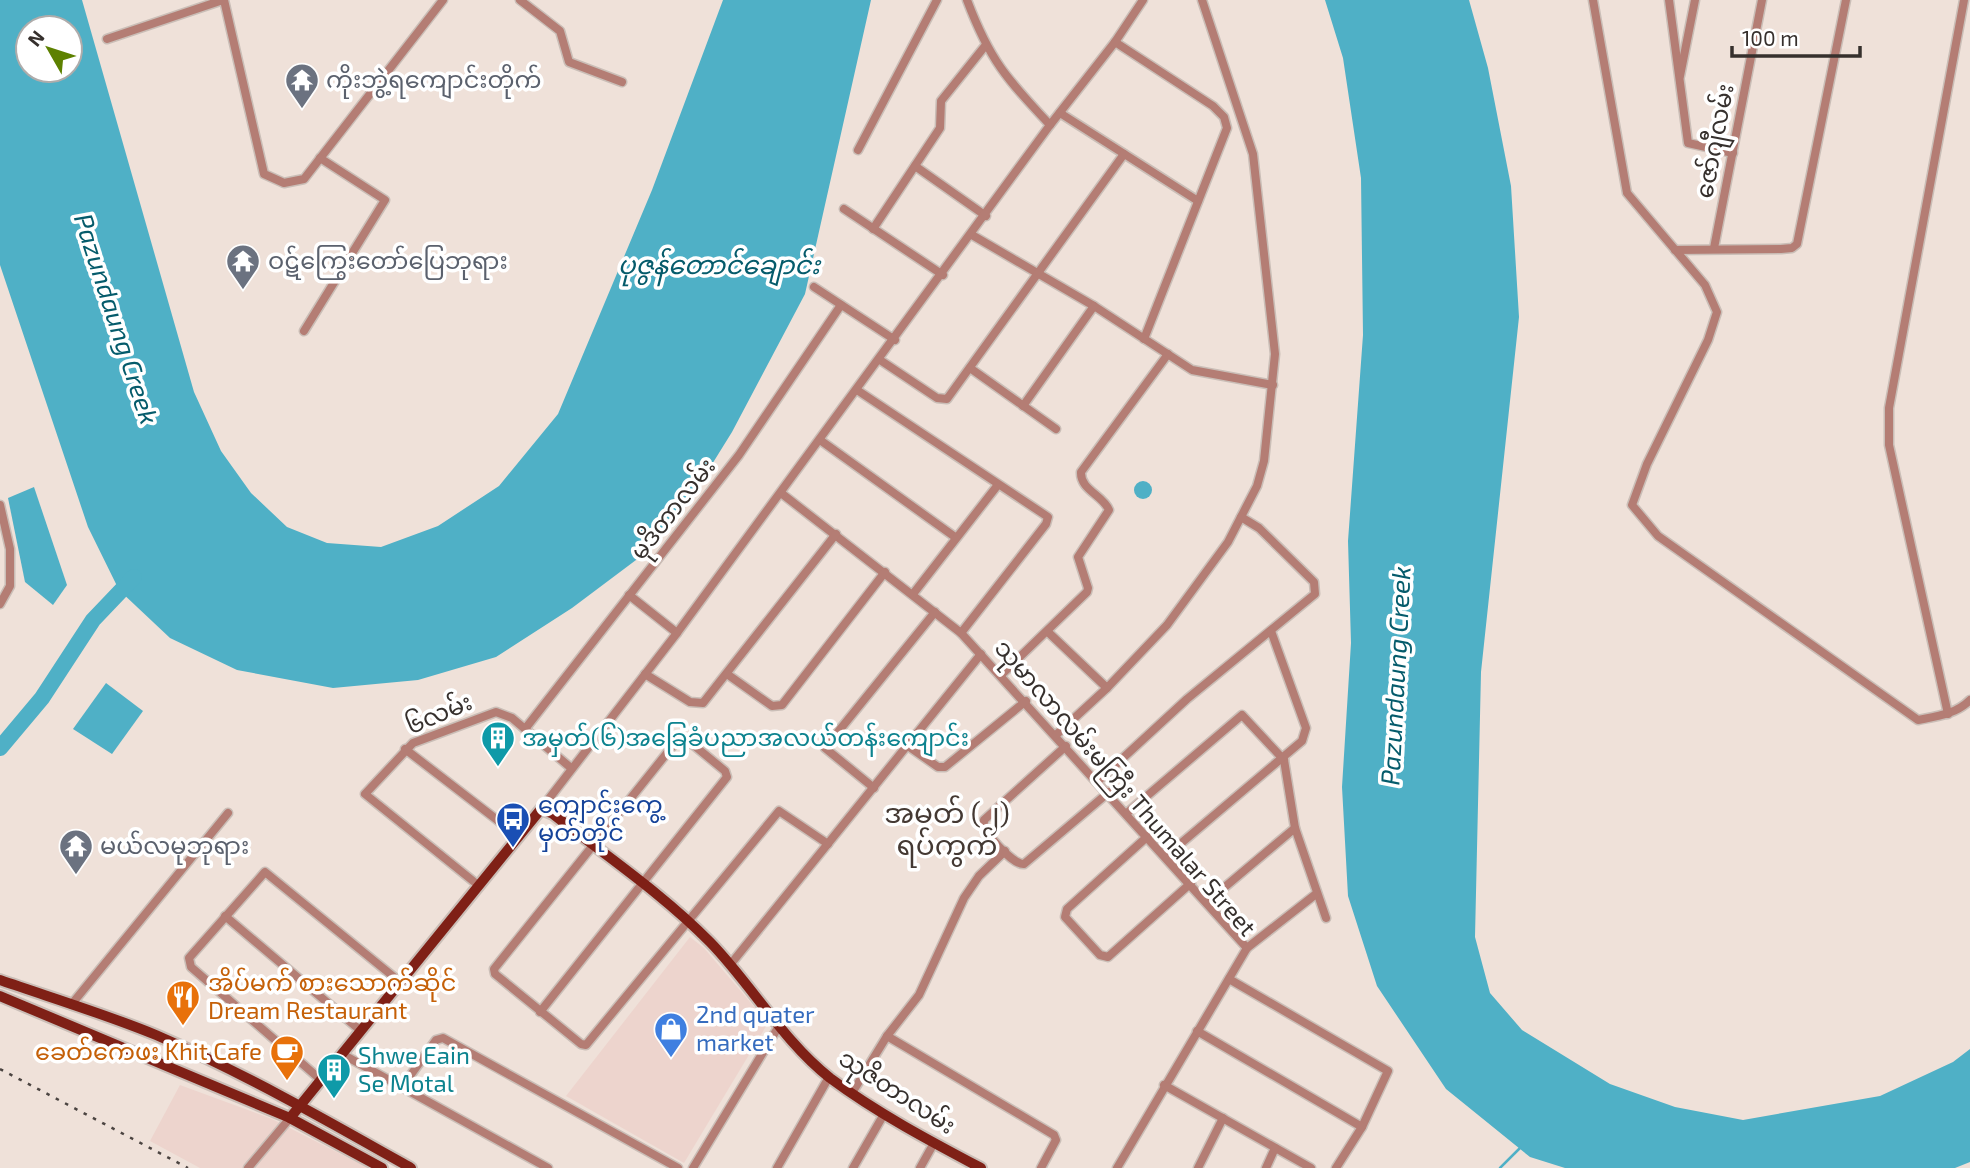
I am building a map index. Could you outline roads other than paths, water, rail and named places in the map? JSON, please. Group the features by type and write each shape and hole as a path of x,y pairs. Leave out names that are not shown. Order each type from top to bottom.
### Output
{"main road":[{"name":"သုဇိတာလမ်း","path":"541,809 552,814 689,922 730,965 779,1026 829,1077 884,1114 981,1168"},
{"path":"290,1118 541,809"},
{"path":"0,980 154,1035 300,1105 411,1168"},
{"path":"0,996 290,1118 382,1168"}],"street":[{"path":"107,39 224,0 264,174 284,183 304,179 443,0"},
{"path":"520,0 560,31 569,62 622,82"},
{"path":"858,150 937,0"},
{"path":"967,0 985,46 1003,75 1050,125"},
{"path":"541,809 677,633 943,275 1050,125 1115,42 1143,0"},
{"path":"1056,734 1107,688 1167,625 1228,542 1257,486 1264,461 1275,354 1253,155 1202,0"},
{"path":"1592,0 1627,192 1705,285 1717,312 1708,340 1632,499 1636,512 1680,553 1918,720 1948,714 1962,708 1970,699"},
{"path":"1669,0 1688,143 1733,153"},
{"path":"1679,85 1695,0"},
{"name":"ဇော်ဂျီလမ်း","path":"1714,248 1762,0"},
{"path":"1675,250 1781,249 1792,248 1797,244 1846,0"},
{"path":"1948,714 1889,445 1889,408 1965,0"},
{"path":"1115,42 1213,106 1224,117 1227,128 1144,339"},
{"path":"873,229 940,128 941,101 985,46"},
{"path":"1060,113 1198,201"},
{"path":"880,360 942,401 947,399 1124,155"},
{"path":"304,331 385,200 320,158"},
{"path":"915,166 986,216"},
{"path":"844,209 943,275"},
{"path":"972,235 1094,306 1200,373 1273,385"},
{"path":"814,287 894,340"},
{"name":"မုဒိတာလမ်း","path":"525,729 739,455 841,305"},
{"path":"1024,406 1094,306"},
{"path":"1001,675 1087,592 1078,557 1110,510 1107,504 1084,484 1081,472 1168,355"},
{"path":"970,368 1056,429"},
{"path":"857,390 997,486 1048,517 1046,524 961,633"},
{"path":"820,440 955,537"},
{"path":"913,594 997,486"},
{"name":"သုမာလာလမ်းမကြီး Thumalar Street","path":"781,493 961,633 1109,792 1247,948 1117,1168"},
{"path":"0,505 10,549 10,586 0,604"},
{"path":"1098,780 1187,699 1315,594 1317,588 1259,528 1241,517"},
{"path":"645,674 699,705 727,674 836,534"},
{"path":"727,674 772,706 782,705 884,572"},
{"path":"629,595 677,633"},
{"path":"874,788 825,748 935,612"},
{"path":"1166,856 1284,760 1302,741 1306,727 1271,631"},
{"path":"1048,632 1107,688"},
{"path":"730,965 982,654"},
{"path":"908,746 938,767 945,767 1026,701"},
{"name":"၆လမ်း","path":"478,885 365,794 413,743 496,712 525,729 571,768"},
{"path":"1127,813 1242,715 1284,760 1295,828 1326,918"},
{"path":"540,1012 727,777 725,771 682,736 494,969 495,974 540,1012 586,1045 781,810 828,844"},
{"path":"1066,746 982,824 1005,851 1019,865 1024,864 1109,792"},
{"path":"405,749 518,836"},
{"path":"71,1005 228,813"},
{"path":"1208,902 1295,828"},
{"path":"1148,836 1063,913 1100,955 1108,957 1191,883"},
{"path":"852,1093 887,1036 919,995 964,898 979,876 1005,851"},
{"path":"321,1080 188,962 225,916 265,872 400,982"},
{"path":"1247,948 1316,894"},
{"path":"225,916 361,1031"},
{"path":"1229,979 1388,1071 1362,1126 1336,1168"},
{"path":"693,1168 779,1026"},
{"path":"1197,1031 1362,1126"},
{"path":"887,1036 1055,1135 1056,1140 1041,1168"},
{"path":"402,1087 439,1037 678,1168"},
{"path":"342,1054 548,1168"},
{"path":"777,1168 829,1077"},
{"path":"1164,1085 1311,1168"},
{"path":"853,1168 884,1114"},
{"path":"248,1168 290,1118"},
{"path":"1198,1168 1223,1118"},
{"path":"920,1168 934,1143"},
{"path":"1266,1168 1275,1148"}],"water":[{"name":"ပုဇွန်တောင်ချောင်း","path":"0,0 82,0 194,392 221,451 251,493 287,527 327,543 381,547 438,526 499,486 558,414 652,190 723,0 871,0 805,294 732,432 696,490 644,554 572,608 496,657 418,680 333,688 237,670 170,638 119,590 88,527 0,265"},
{"name":"Pazundaung Creek","path":"1325,0 1469,0 1488,68 1511,186 1519,317 1481,672 1475,937 1490,993 1522,1030 1610,1084 1675,1107 1743,1120 1880,1096 1953,1062 1970,1049 1970,1162 1955,1168 1565,1168 1530,1157 1446,1089 1377,986 1348,896 1342,787 1351,643 1348,541 1363,335 1361,178 1343,58"},
{"path":"1143,481 1149,484 1152,490 1149,496 1143,499 1137,496 1134,490 1137,484"},
{"path":"34,487 67,585 53,605 25,582 8,498"},
{"path":"106,683 143,711 112,754 73,729"}],"waterway":[{"path":"0,748 42,698 93,620 134,577"},
{"path":"1500,1168 1520,1148"}],"railway":[{"path":"0,1069 188,1168"}],"place":[{"name":"ကိုးဘွဲ့ရကျောင်းတိုက်","path":"302,110"},
{"name":"ဝဋ်ကြွေးတော်ပြေဘုရား","path":"243,291"},
{"name":"အမှတ်(၆)အခြေခံပညာအလယ်တန်းကျောင်း","path":"498,768"},
{"name":"ကျောင်းကွေ့ မှတ်တိုင်","path":"513,849"},
{"name":"မယ်လမုဘုရား","path":"76,876"},
{"name":"အိပ်မက် စားသောက်ဆိုင် Dream Restaurant","path":"183,1027"},
{"name":"2nd quater market","path":"671,1059"},
{"name":"ခေတ်ကေဖး Khit Cafe","path":"287,1082"},
{"name":"Shwe Eain Se Motal","path":"334,1100"}],"district":[{"name":"အမှတ် (၂) ရပ်ကွက်","path":"947,829"}]}
